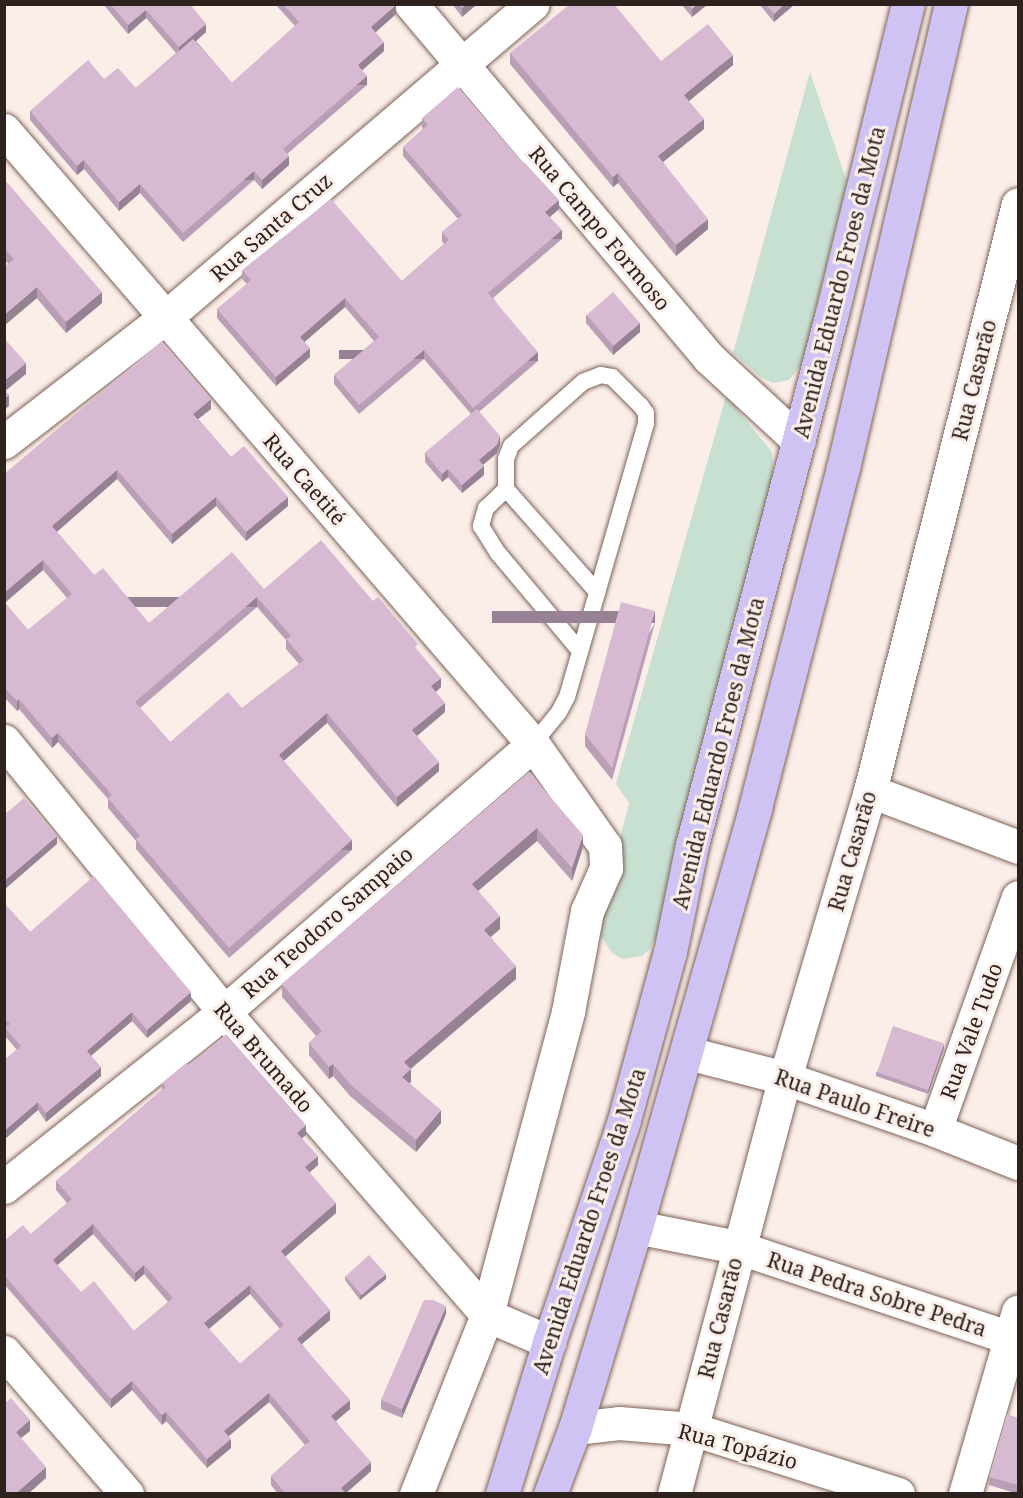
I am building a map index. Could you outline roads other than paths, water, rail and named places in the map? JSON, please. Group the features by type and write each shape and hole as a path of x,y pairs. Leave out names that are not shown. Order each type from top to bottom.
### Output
{"highway":[{"name":"Avenida Eduardo Froes da Mota","path":"502,1494 549,1342 624,1120 670,952 692,845 799,441 908,4"},
{"name":"Avenida Eduardo Froes da Mota","path":"550,1494 575,1428 688,1053 758,797 843,468 951,4"}],"street":[{"name":"Rua Campo Formoso","path":"411,4 709,358 799,441"},
{"name":"Rua Santa Cruz","path":"4,442 166,317 532,4"},
{"name":"Rua Caetité","path":"4,130 534,744 605,846 606,868 587,911 568,1012 487,1316 416,1494"},
{"name":"Rua Casarão","path":"674,1494 737,1247 870,791 1018,204"},
{"name":"Rua Brumado","path":"4,741 224,1011 487,1316 549,1342"},
{"name":"Rua Teodoro Sampaio","path":"4,1187 224,1011 534,744"},
{"path":"870,791 1018,847"},
{"name":"Rua Vale Tudo","path":"935,1130 1018,897"},
{"name":"Rua Paulo Freire","path":"688,1053 785,1078 935,1130 1018,1163"},
{"name":"Rua Pedra Sobre Pedra","path":"636,1227 737,1247 1015,1325"},
{"path":"965,1494 1015,1325"},
{"path":"4,1352 127,1494"},
{"name":"Rua Topázio","path":"575,1428 619,1423 692,1429 898,1494"}],"lane":[{"path":"534,744 559,712 567,697 646,423 646,413 640,406 612,377 601,375 583,382 511,446 506,459 506,489 597,592"},
{"path":"506,489 486,508 481,526 498,553 580,651"}]}
